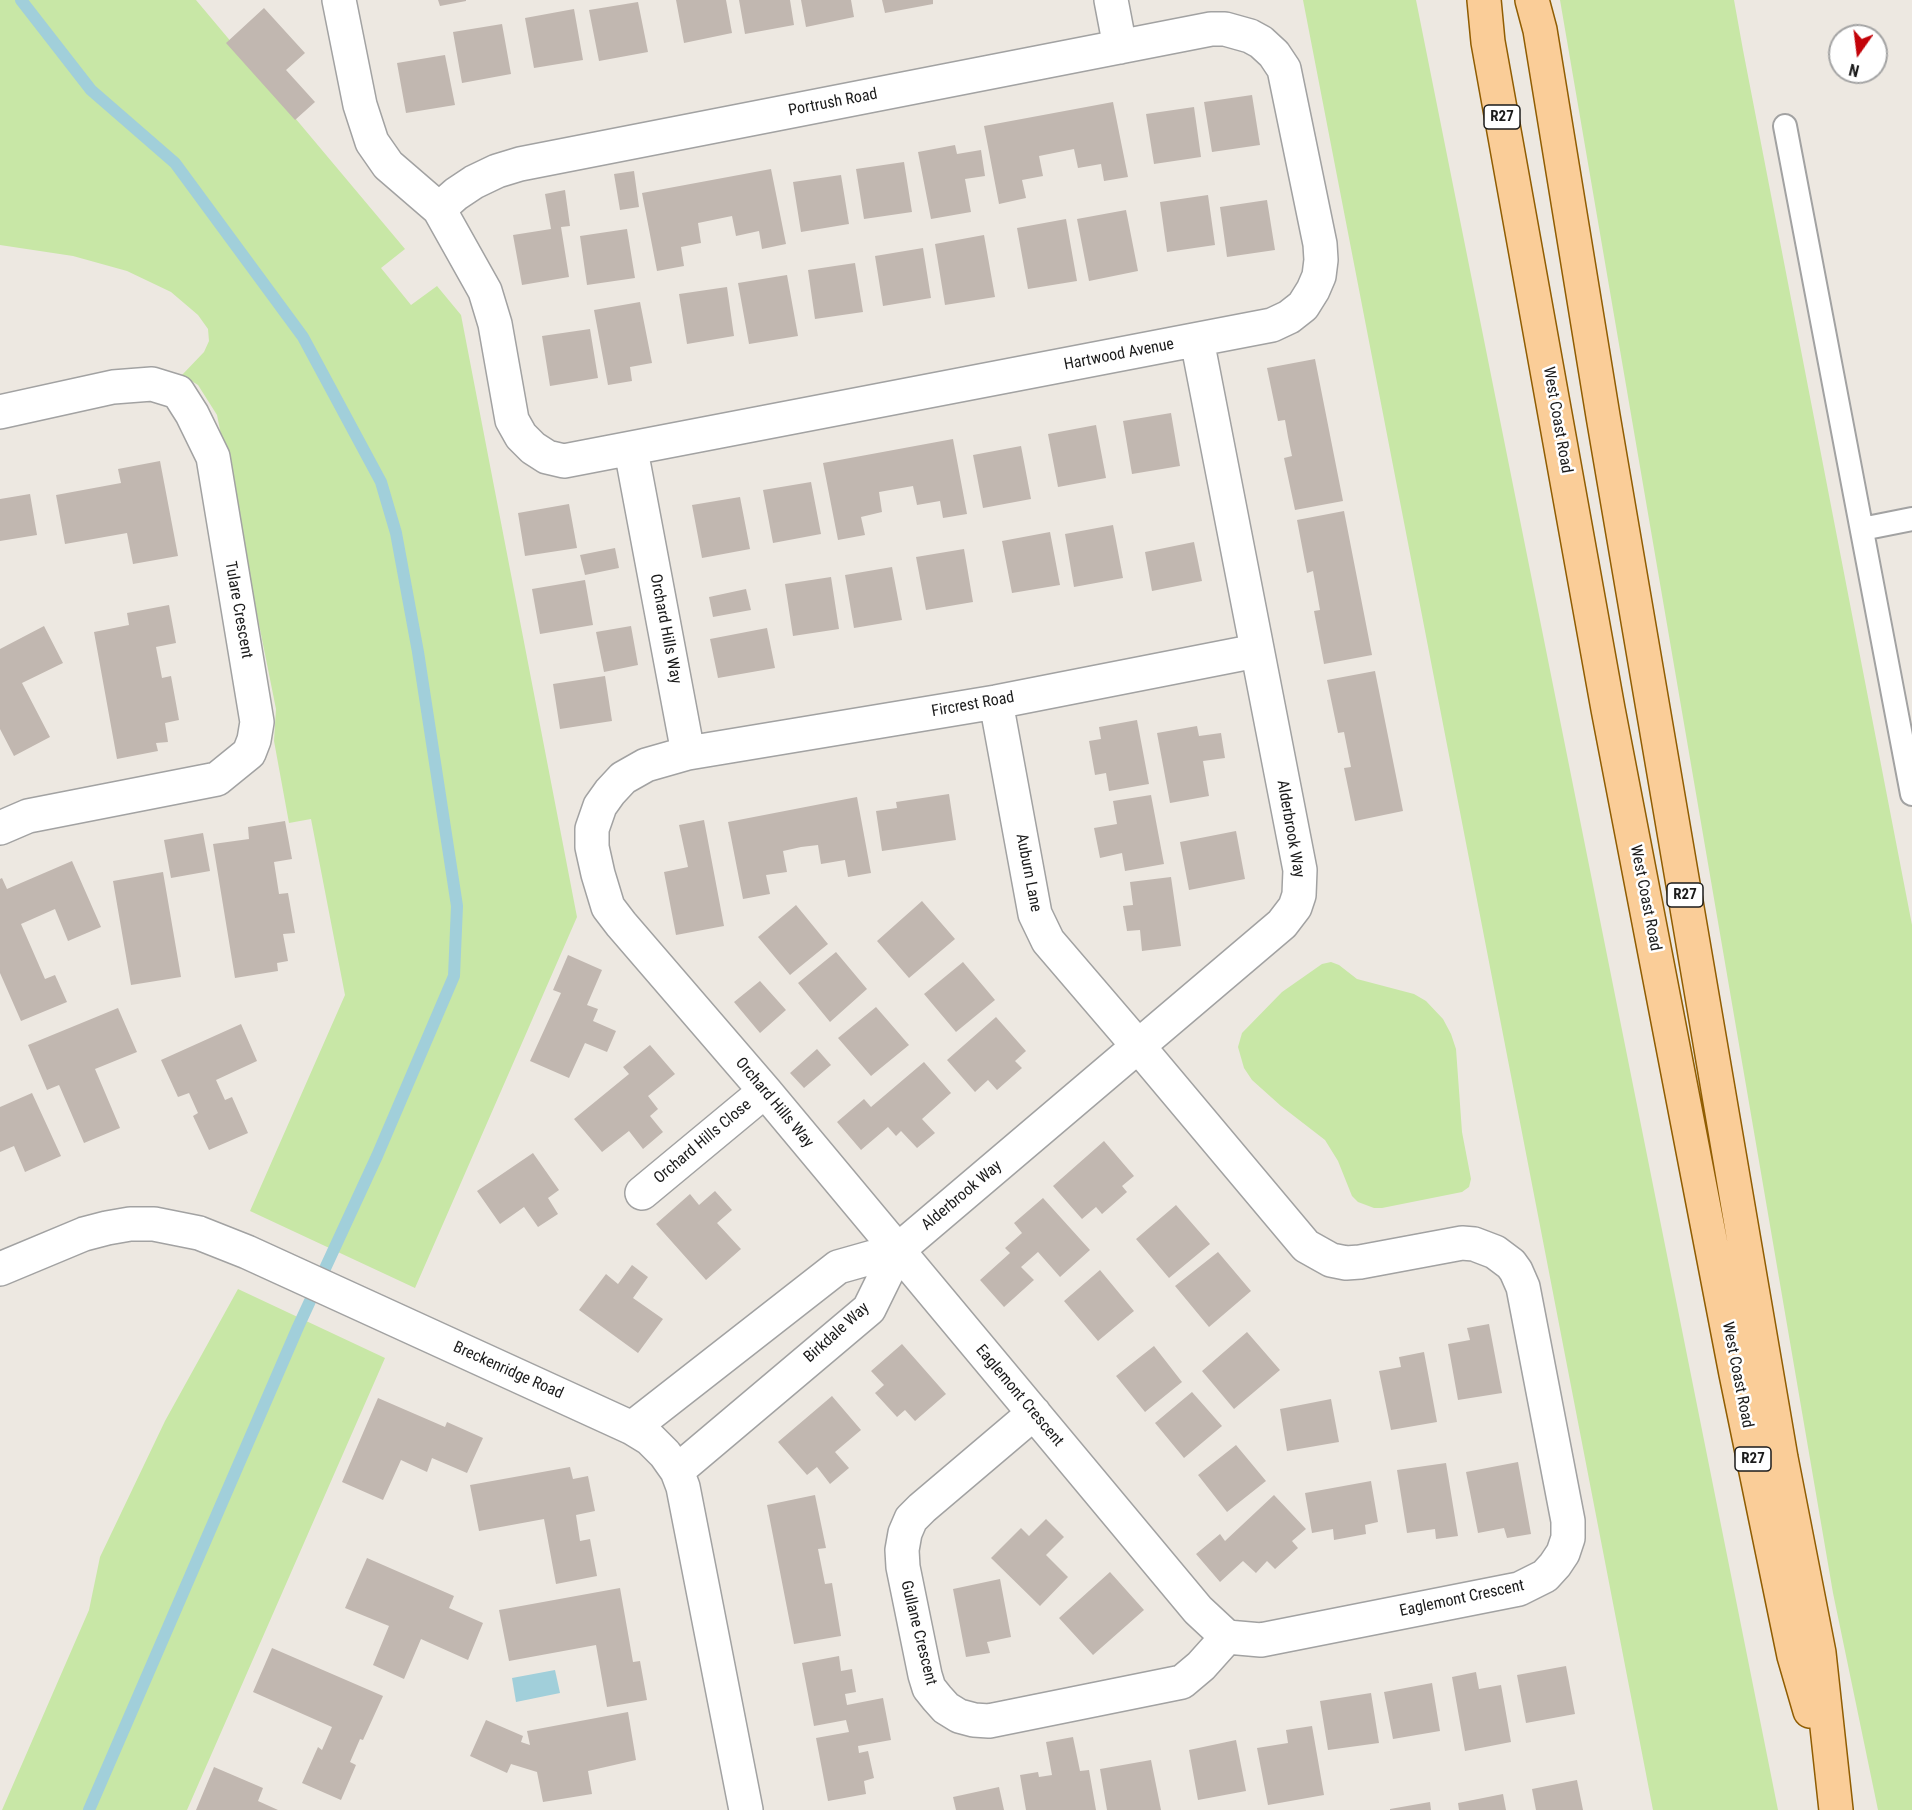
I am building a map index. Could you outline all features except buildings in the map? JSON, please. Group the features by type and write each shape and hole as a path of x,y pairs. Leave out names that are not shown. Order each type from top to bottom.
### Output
{"main road":[{"name":"West Coast Road","path":"1484,0 1488,42 1608,710 1736,1374 1794,1656 1834,1800"},
{"name":"West Coast Road","path":"1532,0 1540,30 1605,428 1781,1458 1819,1653 1834,1800"}],"street":[{"path":"339,0 360,105 372,142 388,165 439,209 485,291 495,324 512,420 521,436 533,448 548,457 564,461 631,450"},
{"path":"1112,0 1120,47"},
{"name":"Portrush Road","path":"439,209 474,182 497,171 520,164 1211,29 1238,32"},
{"name":"Hartwood Avenue","path":"631,450 1272,325 1289,317 1303,306 1319,276 1322,260 1320,244 1284,69 1274,54 1261,42 1238,32"},
{"name":"Alderbrook Way","path":"898,1250 1282,924 1295,907 1299,895 1300,870 1197,340"},
{"name":"Tulare Crescent","path":"0,412 113,387 152,384 178,392 192,414 213,457 257,722 249,753 217,779 28,816 0,828"},
{"name":"Orchard Hills Way","path":"631,450 688,753 646,765 623,778 600,806 592,829 592,847 608,907 898,1250"},
{"name":"Fircrest Road","path":"688,753 996,702 1257,651"},
{"name":"Auburn Lane","path":"996,702 1035,914 1041,929 1056,953 1138,1046"},
{"name":"Eaglemont Crescent","path":"898,1250 1198,1610 1227,1637 1261,1640 1519,1589 1545,1576 1563,1553 1568,1538 1568,1521 1523,1287 1511,1264 1485,1247 1462,1243 1360,1263 1331,1260 1318,1254 1306,1246 1138,1046"},
{"name":"Orchard Hills Close","path":"642,1193 765,1091"},
{"name":"Breckenridge Road","path":"0,1269 84,1234 107,1228 130,1224 166,1226 199,1233 632,1428 650,1439 666,1454 677,1471 683,1487 746,1810"},
{"path":"632,1428 838,1267 898,1250"},
{"name":"Birkdale Way","path":"677,1471 869,1309 898,1250"},
{"name":"Gullane Crescent","path":"1034,1413 922,1508 911,1519 905,1533 902,1550 903,1567 925,1675 929,1688 937,1698 946,1708 959,1716 974,1720 989,1720 1182,1682 1201,1666 1227,1637"}],"lane":[{"path":"1785,126 1912,794"},
{"path":"1862,529 1912,519"}],"green space":[{"path":"0,0 196,0 405,249 381,268 411,305 437,286 461,315 577,917 415,1288 250,1211 345,995 311,819 289,823 274,741 276,709 217,415 198,385 182,375 204,352 209,341 208,329 198,315 171,292 127,271 73,256 0,245"},
{"path":"1303,0 1416,0 1778,1810 1653,1810"},
{"path":"1560,0 1734,0 1912,925 1912,1810 1878,1810 1833,1593"},
{"path":"1331,962 1339,965 1357,979 1414,994 1426,1001 1443,1019 1456,1049 1462,1132 1471,1179 1469,1187 1462,1192 1382,1208 1374,1208 1358,1202 1352,1196 1338,1161 1325,1140 1281,1106 1252,1080 1244,1068 1238,1047 1242,1033 1282,992 1322,964"},
{"path":"238,1289 385,1358 187,1810 2,1810 89,1610 100,1557 165,1421"}],"water":[{"path":"555,1670 560,1693 516,1702 512,1678"}],"waterway":[{"path":"21,0 91,90 175,163 303,337 381,482 396,533 418,652 457,906 454,976 377,1156 298,1327 89,1810"}]}
